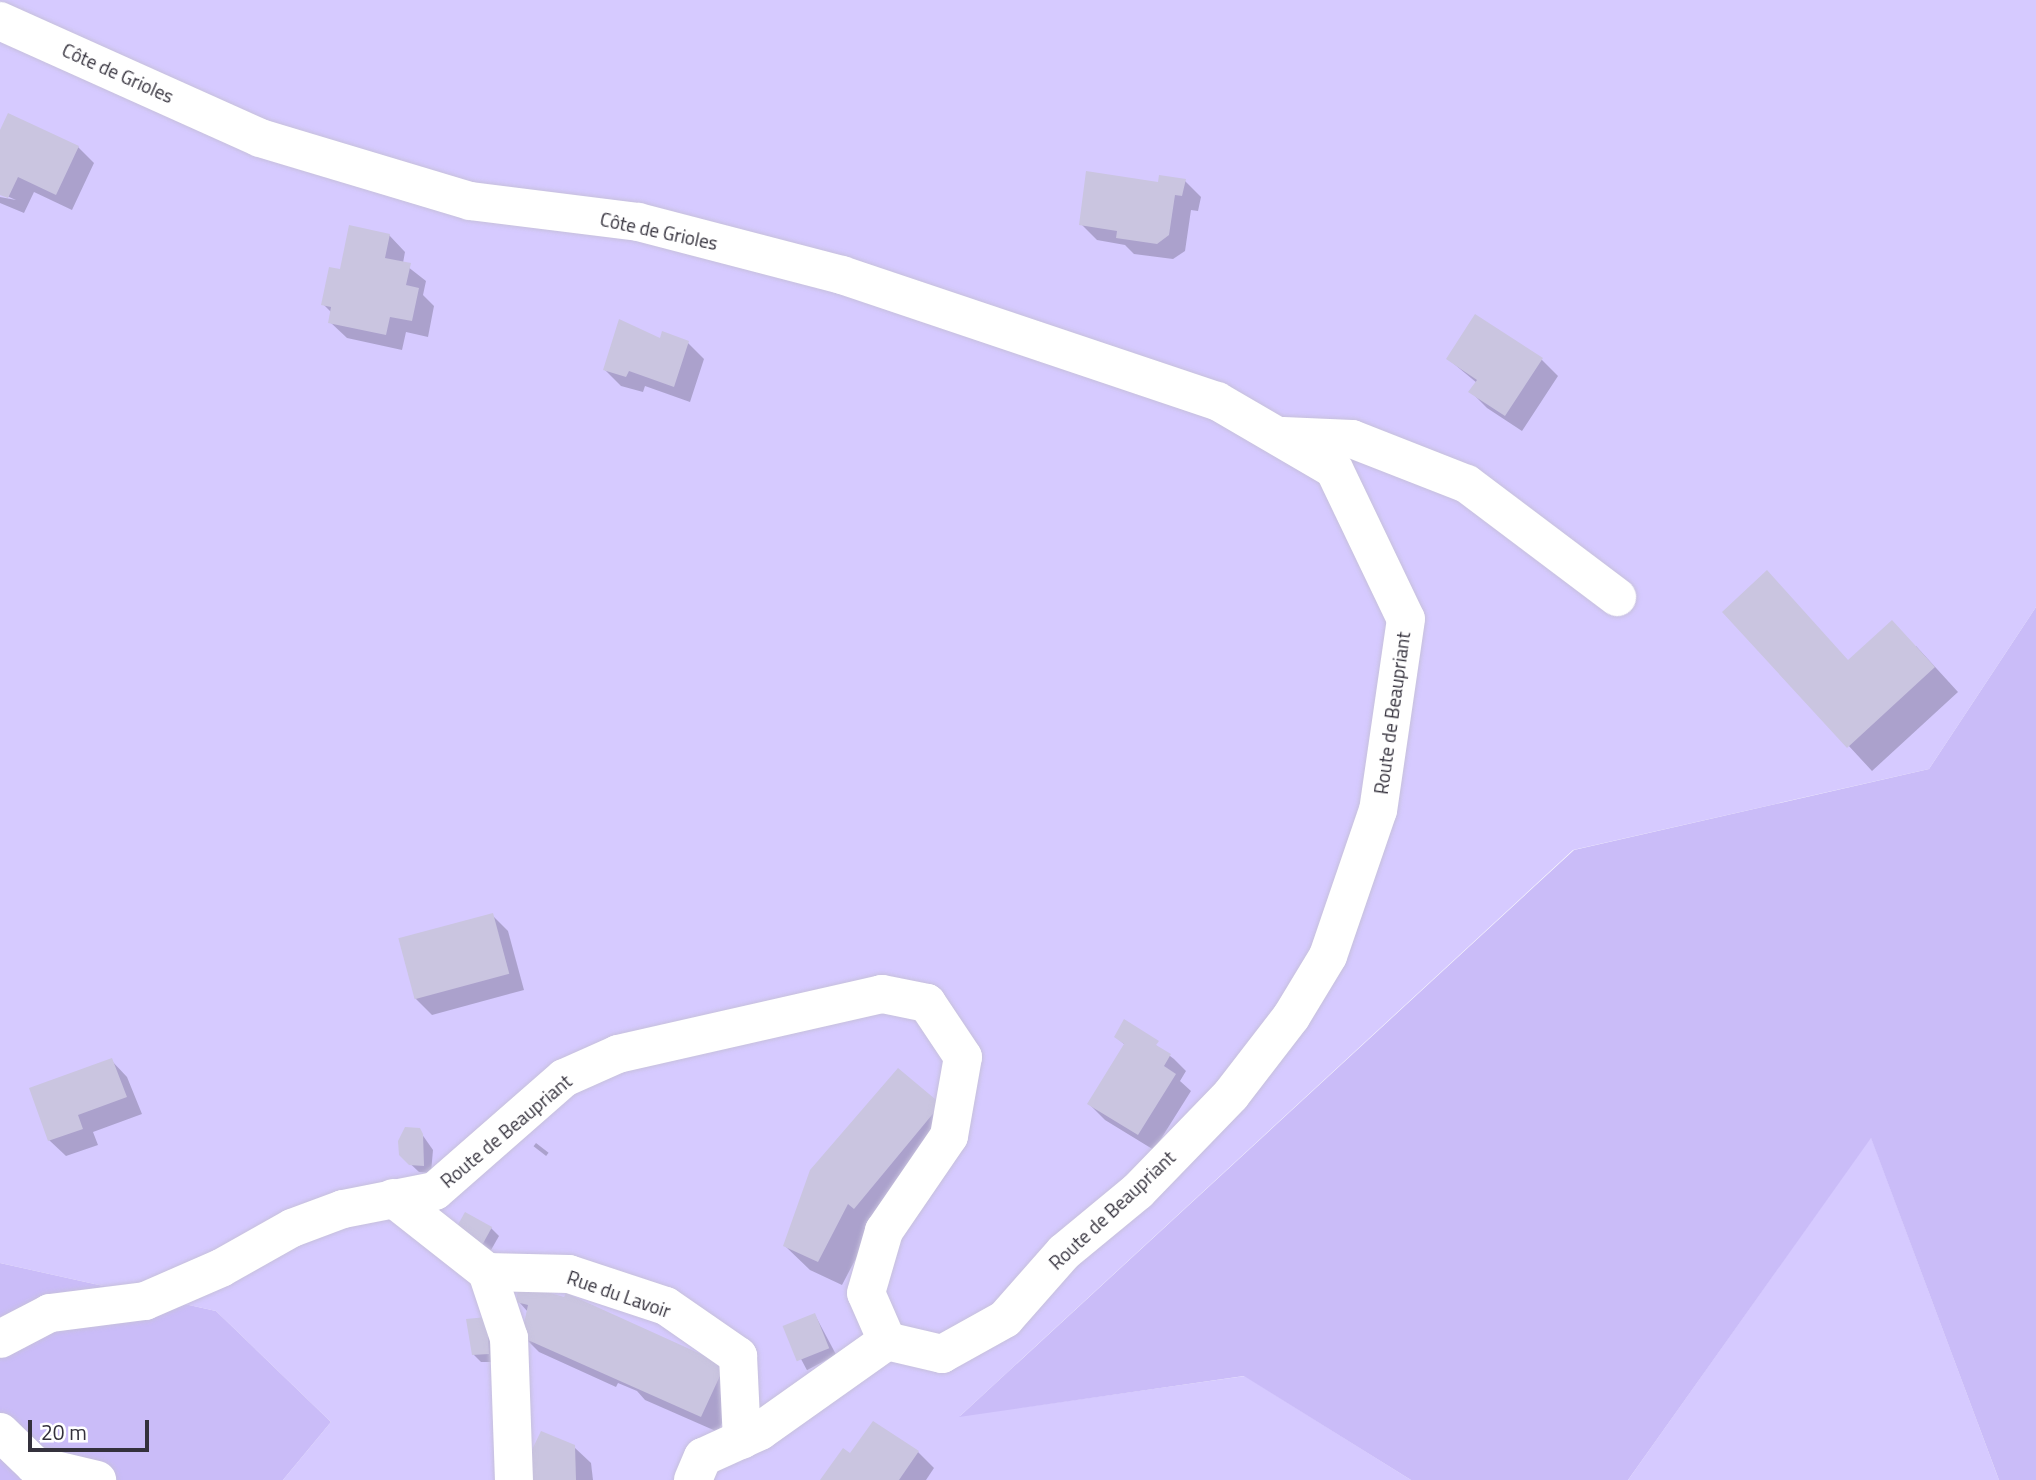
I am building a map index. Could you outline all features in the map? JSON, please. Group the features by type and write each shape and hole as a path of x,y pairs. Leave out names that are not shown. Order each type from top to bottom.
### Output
{"street":[{"name":"Côte de Grioles","path":"0,21 261,138 470,201 638,222 842,275 1217,401 1277,436"},
{"path":"1277,436 1352,439 1467,484 1616,597"},
{"name":"Route de Beaupriant","path":"0,1339 50,1313 145,1301 221,1268 292,1228 344,1209 435,1191 564,1078 618,1054 882,994 927,1003 963,1058 949,1136 884,1231 866,1293 887,1341 942,1354 1005,1319 1064,1252 1138,1191 1231,1095 1291,1017 1328,956 1378,810 1406,619 1335,469 1277,436"},
{"path":"393,1198 487,1272 509,1338 514,1480"},
{"name":"Rue du Lavoir","path":"487,1272 569,1274 666,1306 738,1356 742,1440"},
{"path":"693,1480 704,1457 742,1440 887,1341"},
{"path":"0,1432 34,1465 97,1480"}],"shaded area":[{"path":"0,0 2036,0 2036,607 1929,769 1573,850 960,1416 1245,1376 1411,1480 283,1480 331,1422 216,1311 0,1263"},
{"path":"2036,607 2036,1480 1999,1480 1871,1138 1628,1480 1411,1480 1244,1376 959,1417 1574,850 1929,769"},
{"path":"1871,1137 1999,1480 1628,1480"},
{"path":"0,1263 216,1311 331,1422 283,1480 0,1480"}],"building":[{"path":"8,113 79,146 56,195 18,177 8,198 0,195 0,130"},
{"path":"1086,171 1158,182 1159,175 1186,179 1182,196 1175,195 1169,235 1157,244 1116,238 1117,231 1079,225"},
{"path":"349,225 390,234 385,258 411,263 406,285 419,288 412,321 390,317 386,335 328,323 331,307 321,305 329,267 340,269"},
{"path":"1475,314 1543,358 1505,416 1468,392 1477,380 1446,359"},
{"path":"619,319 660,338 662,331 689,341 674,387 629,371 626,377 603,370"},
{"path":"1767,570 1848,660 1892,620 1935,667 1847,748 1722,612"},
{"path":"493,913 509,974 415,999 398,938"},
{"path":"1124,1019 1159,1041 1156,1045 1171,1054 1164,1066 1176,1074 1138,1135 1087,1104 1124,1044 1114,1037"},
{"path":"112,1058 127,1097 78,1115 83,1129 48,1141 29,1088"},
{"path":"898,1068 941,1104 854,1209 848,1204 818,1262 783,1246 810,1170"},
{"path":"405,1127 420,1128 423,1134 424,1166 409,1165 399,1155 398,1141"},
{"path":"465,1212 492,1227 482,1245 455,1229"},
{"path":"519,1284 564,1297 566,1293 725,1365 701,1417 521,1337 528,1305 516,1302"},
{"path":"815,1313 829,1348 797,1361 783,1326"},
{"path":"487,1317 489,1354 472,1355 466,1319"},
{"path":"873,1421 919,1451 899,1480 820,1480 843,1448 850,1453"},
{"path":"541,1431 575,1445 576,1480 526,1480 528,1458"}]}
